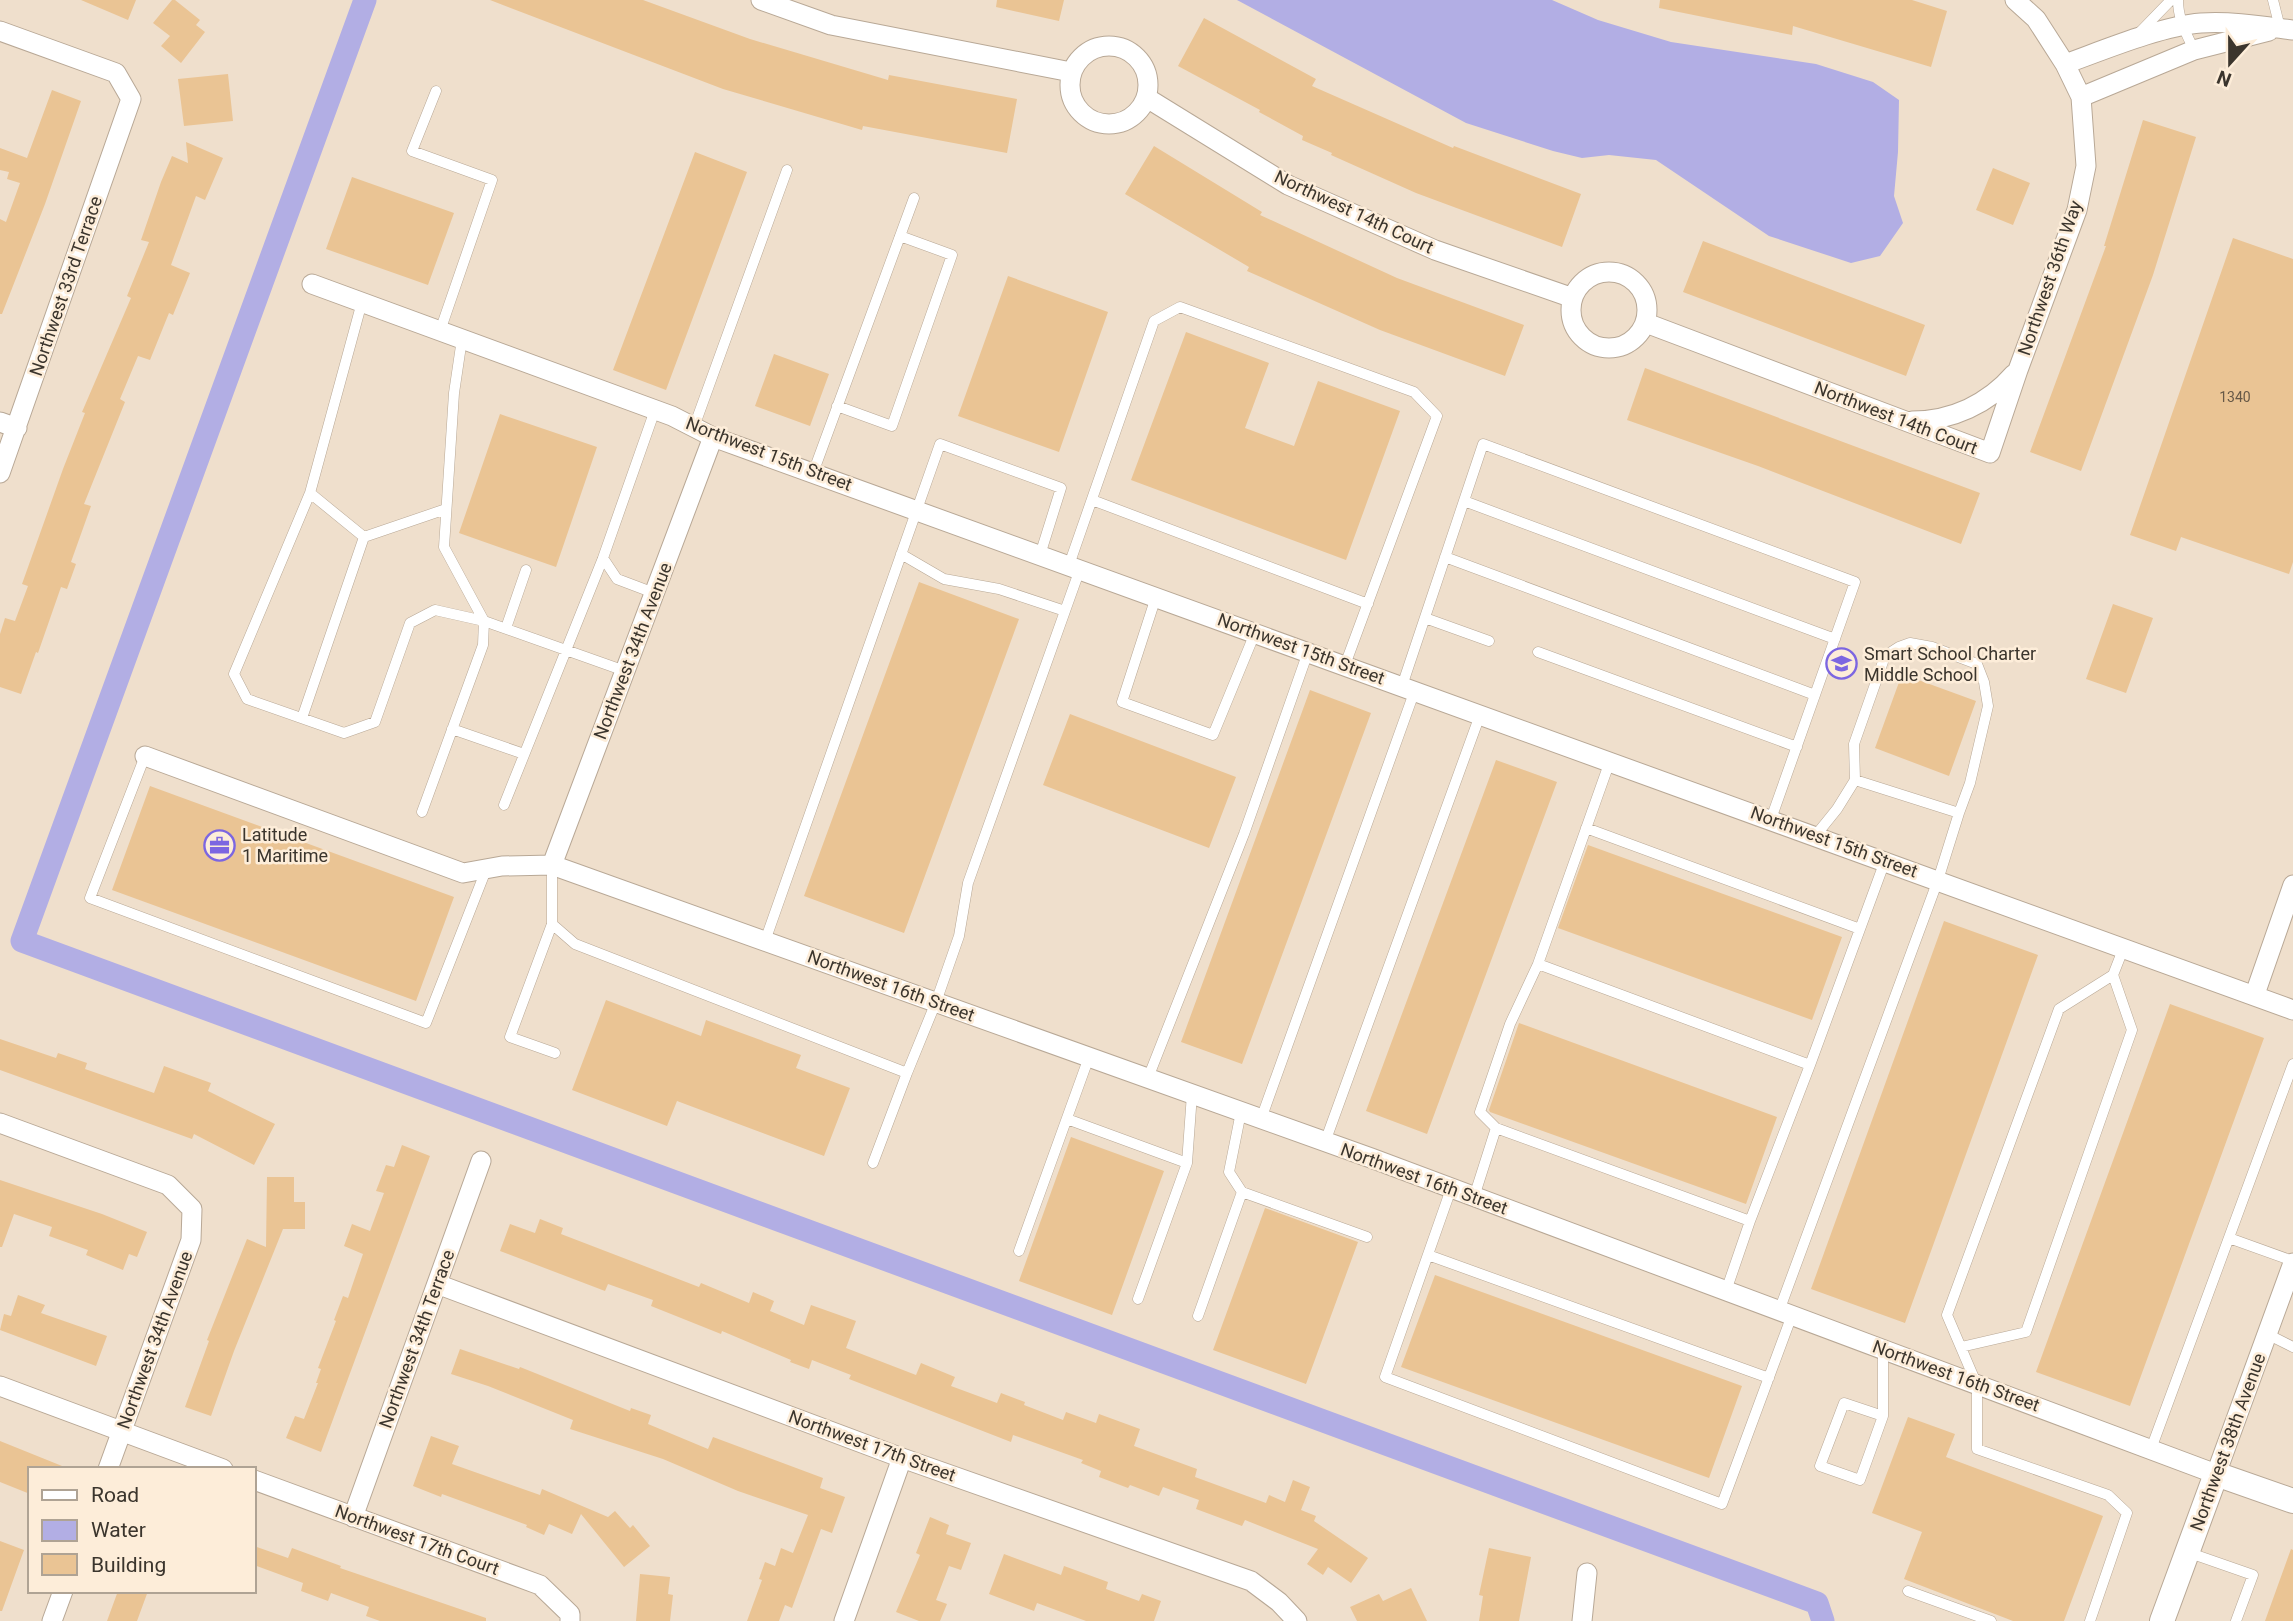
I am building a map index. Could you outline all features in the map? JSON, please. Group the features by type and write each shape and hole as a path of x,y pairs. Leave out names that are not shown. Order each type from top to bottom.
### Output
{"street":[{"path":"761,0 831,25 1071,72"},
{"name":"Northwest 36th Way","path":"1990,453 2077,210 2086,166 2081,97 2065,64 2036,19 2015,0"},
{"path":"2065,64 2182,25 2235,22 2287,29"},
{"path":"2081,97 2194,50 2287,29"},
{"name":"Northwest 33rd Terrace","path":"0,31 116,73 131,99 8,425 0,473"},
{"path":"1106,45 1122,47 1135,55 1145,67 1149,82 1147,98 1139,111 1127,120 1112,125 1097,122 1083,115 1073,103 1069,88 1071,72 1079,59 1091,49 1106,45"},
{"name":"Northwest 14th Court","path":"1147,98 1288,185 1435,250 1573,298"},
{"path":"1607,273 1622,275 1634,282 1643,294 1647,308 1646,323 1638,336 1626,345 1612,348 1597,346 1584,339 1575,327 1571,313 1573,298 1581,285 1593,276 1607,273"},
{"name":"Northwest 15th Street","path":"312,284 654,410 713,437 2293,1010"},
{"name":"Northwest 14th Court","path":"1646,323 1990,453"},
{"name":"Northwest 36th Way","path":"1900,420 1944,417 1972,407 1997,391 2018,370"},
{"name":"Northwest 34th Avenue","path":"552,864 713,437"},
{"path":"145,756 463,873 552,864"},
{"name":"Northwest 16th Street","path":"552,864 1325,1142 2293,1501"},
{"path":"2255,994 2293,885"},
{"name":"Northwest 34th Avenue","path":"0,1123 167,1185 192,1209 191,1240 109,1467"},
{"name":"Northwest 34th Terrace","path":"353,1517 481,1161"},
{"name":"Northwest 38th Avenue","path":"2162,1621 2293,1262"},
{"name":"Northwest 17th Street","path":"437,1284 902,1458 1251,1581 1279,1602 1297,1621"},
{"path":"0,1387 218,1467"},
{"path":"844,1621 902,1458"},
{"name":"Northwest 17th Court","path":"256,1481 540,1585 570,1617"},
{"path":"1582,1621 1587,1573"},
{"path":"52,1621 62,1593"}],"lane":[{"path":"2131,41 2171,0"},
{"path":"2179,0 2182,25 2194,50"},
{"path":"2273,0 2287,29"},
{"path":"436,91 412,151 492,180 440,331"},
{"path":"694,427 787,170"},
{"path":"813,473 914,198"},
{"path":"838,406 892,426 952,255 900,236"},
{"path":"362,302 310,493 234,674 247,699 344,733 375,722 410,623 435,610 506,628 625,671"},
{"path":"873,1163 959,936 968,883 1065,611 1092,500 1154,321 1180,307 1414,392 1437,416 1345,665"},
{"path":"422,812 483,645 484,621 444,547 454,393 462,339"},
{"path":"504,805 603,558 654,410"},
{"path":"765,941 940,443 1061,488 1040,555"},
{"path":"1261,1119 1408,688 1424,618 1483,444 1855,582 1771,819"},
{"path":"310,493 364,537"},
{"path":"1092,500 1368,604"},
{"path":"1464,501 1835,639"},
{"path":"364,537 446,509"},
{"path":"302,718 364,537"},
{"path":"901,554 944,579 999,589 1065,611"},
{"path":"1445,557 1815,695"},
{"path":"603,558 617,579 654,593"},
{"path":"506,628 526,570"},
{"path":"1156,597 1122,702 1213,735 1255,633"},
{"path":"1424,618 1489,641"},
{"path":"1451,1189 1385,1377 1722,1504 1769,1378 1786,1313 1970,783 1988,706 1984,682 1977,664 1932,647 1910,643 1885,656 1854,744 1855,780 1816,835"},
{"path":"1148,1078 1244,834 1308,652"},
{"path":"1538,652 1797,747"},
{"path":"1325,1142 1480,714"},
{"path":"453,729 524,754"},
{"path":"145,756 90,898 426,1023 486,869"},
{"path":"1610,761 1538,964 1510,1024 1480,1112 1496,1128 1750,1221"},
{"path":"1855,780 1959,813"},
{"path":"1586,828 1860,929"},
{"path":"1726,1291 1885,860"},
{"path":"552,864 552,924 510,1037 555,1053"},
{"path":"552,924 575,944 907,1073"},
{"path":"2090,1621 2127,1513 2108,1495 1977,1449 1977,1385 1947,1315 2059,1009 2113,975 2124,947"},
{"path":"1538,964 1810,1065"},
{"path":"1961,1347 2026,1332 2132,1030 2113,975"},
{"path":"1019,1251 1088,1057"},
{"path":"2151,1449 2293,1064"},
{"path":"1138,1299 1186,1163 1192,1094"},
{"path":"1241,1112 1229,1172 1242,1192 1367,1237"},
{"path":"1067,1119 1186,1163"},
{"path":"1474,1197 1496,1128"},
{"path":"1198,1316 1242,1192"},
{"path":"2229,1238 2293,1262"},
{"path":"1428,1255 1769,1378"},
{"path":"2267,1334 2293,1347"},
{"path":"1882,1416 1844,1403 1821,1466 1860,1480 1882,1416 1883,1349"},
{"path":"2187,1552 2253,1575 2236,1621"},
{"path":"1908,1591 1991,1621"}],"water":[{"path":"1237,0 1552,0 1598,20 1671,42 1816,64 1873,82 1899,100 1894,196 1903,223 1880,256 1851,263 1769,236 1656,160 1609,155 1582,158 1466,123"}],"building":[{"path":"81,0 136,0 128,20"},
{"path":"172,0 200,20 196,25 205,32 181,63 161,46 170,36 153,23"},
{"path":"490,0 643,0 750,39 888,80 889,75 1017,99 1007,153 863,126 862,130 723,89"},
{"path":"997,0 1064,0 1059,21 996,7"},
{"path":"1660,0 1912,0 1947,11 1931,67 1793,26 1792,35 1659,8"},
{"path":"1204,18 1316,79 1312,86 1453,148 1454,146 1581,194 1562,247 1416,193 1331,155 1332,153 1302,140 1303,136 1259,112 1260,110 1178,66"},
{"path":"228,74 233,121 184,126 178,79"},
{"path":"52,90 81,101 45,204 0,314 0,219 6,222 20,183 7,179 9,172 0,170 0,148 27,158"},
{"path":"2143,120 2196,137 2153,275 2081,471 2030,452 2106,246"},
{"path":"186,142 223,158 205,200 196,196 171,265 190,273 173,315 169,313 150,360 138,356 120,399 125,402 84,504 91,506 71,562 76,564 67,589 61,587 21,694 0,687 0,634 5,618 15,621 28,586 22,584 85,413 82,412 131,298 127,296 149,242 141,240 161,182 172,156 188,163"},
{"path":"1154,146 1262,212 1260,215 1397,278 1524,325 1505,376 1380,330 1247,271 1249,267 1125,194"},
{"path":"695,152 747,172 666,390 613,370"},
{"path":"1993,168 2030,183 2013,225 1976,210"},
{"path":"352,177 454,213 428,285 326,249"},
{"path":"2233,238 2293,259 2293,562 2289,574 2181,537 2176,551 2130,535"},
{"path":"1703,241 1925,325 1906,376 1683,292"},
{"path":"1008,276 1108,312 1059,452 958,416"},
{"path":"1186,332 1269,363 1245,428 1294,446 1318,381 1400,411 1346,560 1131,480"},
{"path":"774,354 829,374 810,426 755,406"},
{"path":"1645,368 1980,493 1961,544 1758,466 1627,420"},
{"path":"500,414 597,447 556,567 459,533"},
{"path":"919,582 1019,619 904,933 804,896"},
{"path":"2113,604 2153,618 2126,693 2086,679"},
{"path":"1902,674 1976,701 1949,776 1875,748"},
{"path":"1310,690 1371,713 1242,1064 1181,1042"},
{"path":"1070,714 1236,777 1209,848 1043,785"},
{"path":"1496,760 1557,782 1427,1134 1366,1111"},
{"path":"150,786 454,897 416,1001 112,890"},
{"path":"1588,845 1842,937 1812,1020 1558,928"},
{"path":"1944,921 2038,955 1905,1323 1811,1289"},
{"path":"606,1000 701,1036 706,1020 801,1055 796,1068 850,1088 824,1156 677,1101 667,1126 572,1090"},
{"path":"2170,1004 2264,1038 2130,1406 2036,1372"},
{"path":"1519,1023 1777,1117 1746,1204 1490,1112"},
{"path":"0,1039 56,1058 58,1053 87,1063 85,1069 154,1093 164,1066 211,1083 208,1091 275,1124 254,1165 194,1134 192,1139 0,1070"},
{"path":"1071,1137 1164,1171 1112,1315 1019,1281"},
{"path":"402,1145 430,1156 321,1452 286,1438 295,1416 304,1419 318,1383 321,1369 318,1368 336,1321 334,1320 343,1296 348,1298 363,1254 344,1246 352,1224 370,1231 384,1193 376,1191 386,1165 394,1167"},
{"path":"267,1177 294,1177 294,1202 305,1202 305,1229 283,1229 211,1416 185,1407 209,1341 207,1340 247,1239 266,1247"},
{"path":"0,1180 147,1232 137,1257 129,1254 123,1270 86,1255 88,1250 49,1236 52,1227 14,1214 0,1247"},
{"path":"1265,1208 1358,1242 1306,1384 1213,1350"},
{"path":"540,1219 563,1228 561,1234 699,1287 701,1283 749,1303 753,1292 774,1301 770,1311 804,1325 811,1305 856,1321 846,1348 916,1375 921,1363 955,1377 951,1386 997,1403 1001,1393 1063,1420 1066,1412 1096,1423 1099,1414 1140,1429 1134,1446 1197,1469 1195,1477 1266,1503 1269,1495 1285,1502 1293,1480 1310,1487 1301,1510 1316,1516 1314,1521 1368,1558 1351,1583 1328,1567 1323,1575 1307,1564 1318,1549 1245,1520 1242,1526 1196,1509 1199,1500 1163,1487 1159,1496 1130,1485 1128,1488 1099,1477 1101,1471 1081,1463 1083,1460 1013,1435 1011,1442 849,1379 851,1375 812,1360 809,1369 790,1362 791,1360 722,1331 721,1334 651,1306 653,1300 608,1284 605,1291 500,1251 510,1224 535,1233"},
{"path":"1435,1275 1742,1386 1709,1478 1401,1367"},
{"path":"18,1295 45,1305 41,1313 107,1336 96,1366 0,1330 4,1314 11,1316"},
{"path":"460,1349 519,1369 520,1367 630,1411 631,1408 651,1415 648,1424 708,1449 713,1437 823,1478 820,1488 845,1497 832,1533 821,1529 792,1608 785,1605 779,1621 747,1621 762,1580 759,1579 765,1562 775,1566 781,1548 793,1553 808,1515 738,1491 663,1459 570,1429 573,1420 451,1374"},
{"path":"1908,1417 1955,1434 1946,1457 2103,1516 2064,1621 2013,1621 1904,1579 1922,1532 1872,1513"},
{"path":"431,1436 459,1446 452,1464 540,1495 542,1489 608,1517 615,1511 630,1528 633,1525 650,1546 624,1567 581,1514 572,1534 549,1524 544,1535 526,1527 527,1525 413,1486"},
{"path":"0,1441 65,1467 28,1467 28,1493 0,1482"},
{"path":"930,1517 949,1525 946,1534 971,1543 961,1570 949,1566 936,1600 947,1604 940,1621 919,1621 896,1612 920,1555 916,1553"},
{"path":"0,1541 24,1550 2,1611 0,1611"},
{"path":"256,1547 288,1558 292,1548 341,1566 340,1568 486,1618 486,1621 380,1621 366,1616 369,1607 331,1593 328,1601 301,1591 303,1583 256,1566"},
{"path":"1489,1548 1531,1557 1519,1621 1479,1621 1483,1596 1479,1595"},
{"path":"2291,1549 2293,1621 2265,1621"},
{"path":"1004,1554 1061,1575 1064,1566 1108,1582 1106,1589 1139,1601 1142,1594 1161,1601 1154,1621 1086,1621 1037,1603 1034,1611 989,1594"},
{"path":"640,1574 670,1577 668,1594 673,1595 670,1621 636,1621"},
{"path":"1411,1588 1427,1621 1357,1621 1350,1607 1379,1594 1383,1601"},
{"path":"117,1593 147,1593 137,1621 107,1621"}],"waterway":[{"path":"365,0 22,941 1817,1603 1823,1621"}],"place":[{"name":"Smart School Charter Middle School","path":"1841,664"},
{"name":"Latitude 1 Maritime","path":"219,845"}]}
